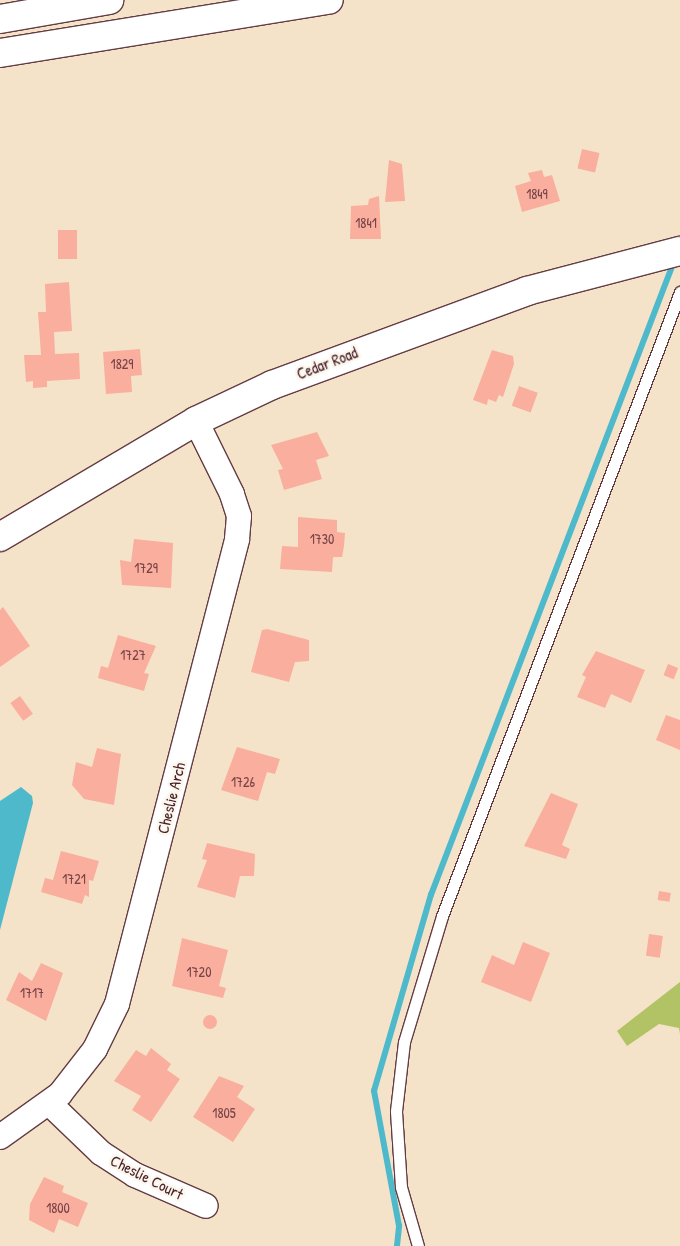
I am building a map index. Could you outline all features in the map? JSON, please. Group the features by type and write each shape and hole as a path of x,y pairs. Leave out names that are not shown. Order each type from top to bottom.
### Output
{"main road":[{"path":"0,19 75,4 109,0"},
{"path":"0,53 329,0"},
{"name":"Cedar Road","path":"0,537 196,421 272,385 448,317 604,267 680,251"}],"street":[{"name":"Cheslie Arch","path":"0,1137 49,1103 95,1049 117,1004 237,539 239,516 232,494 196,421"},
{"name":"Cheslie Court","path":"49,1103 101,1153 135,1175 206,1206"}],"lane":[{"path":"418,1246 401,1187 396,1120 404,1042 442,916 680,292"}],"green space":[{"path":"680,982 680,1034 679,1028 659,1024 627,1046 617,1031"}],"water":[{"path":"21,787 32,796 33,803 0,930 0,801"}],"building":[{"path":"582,149 600,153 595,173 578,168"},
{"path":"389,160 402,164 405,201 385,202"},
{"path":"542,170 544,177 552,175 560,201 522,212 515,186 531,181 528,173"},
{"path":"379,196 381,239 350,239 351,206 368,205 369,199"},
{"path":"58,230 77,230 77,259 58,259"},
{"path":"69,282 72,331 54,332 55,354 79,353 80,379 47,381 47,387 33,388 33,381 26,382 24,355 41,355 38,312 46,312 45,284"},
{"path":"140,349 142,375 131,376 132,392 106,394 103,352"},
{"path":"492,350 513,356 514,364 503,397 499,395 496,402 488,399 487,405 473,400"},
{"path":"519,386 538,393 531,413 512,406"},
{"path":"317,432 329,456 316,460 322,479 284,490 278,470 283,469 271,445"},
{"path":"298,517 337,520 337,532 345,533 344,546 342,557 333,557 332,572 280,569 282,546 298,547"},
{"path":"134,539 173,543 171,588 122,585 120,560 131,562"},
{"path":"3,607 30,646 0,667 0,610"},
{"path":"267,629 309,640 309,661 295,662 289,682 251,672 262,630"},
{"path":"118,635 156,646 144,673 149,674 144,691 98,678 101,666 108,668"},
{"path":"596,651 645,670 631,703 611,694 605,708 577,697 586,677 582,675"},
{"path":"668,664 678,668 674,679 664,675"},
{"path":"20,696 33,714 23,721 10,703"},
{"path":"666,715 680,720 680,750 656,740"},
{"path":"237,747 280,759 275,774 267,772 258,801 221,790"},
{"path":"97,748 121,754 114,805 84,799 72,785 76,762 92,767"},
{"path":"551,793 578,804 562,845 570,849 566,859 524,846"},
{"path":"207,843 255,854 254,876 240,876 235,898 197,887 207,860 202,859"},
{"path":"61,851 99,861 93,881 89,880 89,897 85,895 82,904 41,892 45,878 53,880"},
{"path":"659,891 671,893 669,902 658,900"},
{"path":"649,934 663,936 660,958 646,956"},
{"path":"182,938 228,950 219,986 226,988 223,998 172,986"},
{"path":"523,942 550,953 531,1002 481,982 492,955 514,965"},
{"path":"41,963 63,973 46,1021 6,1000 19,972 32,981"},
{"path":"207,1015 213,1015 217,1022 213,1029 207,1029 203,1025 203,1019"},
{"path":"151,1048 171,1064 167,1070 180,1079 151,1122 132,1110 141,1096 114,1081 136,1050 146,1056"},
{"path":"219,1076 244,1086 237,1097 255,1109 233,1142 193,1117"},
{"path":"44,1177 64,1186 62,1192 88,1203 78,1227 59,1219 54,1233 29,1220 30,1204"}],"waterway":[{"path":"397,1246 399,1226 374,1091 431,895 672,267"}]}
